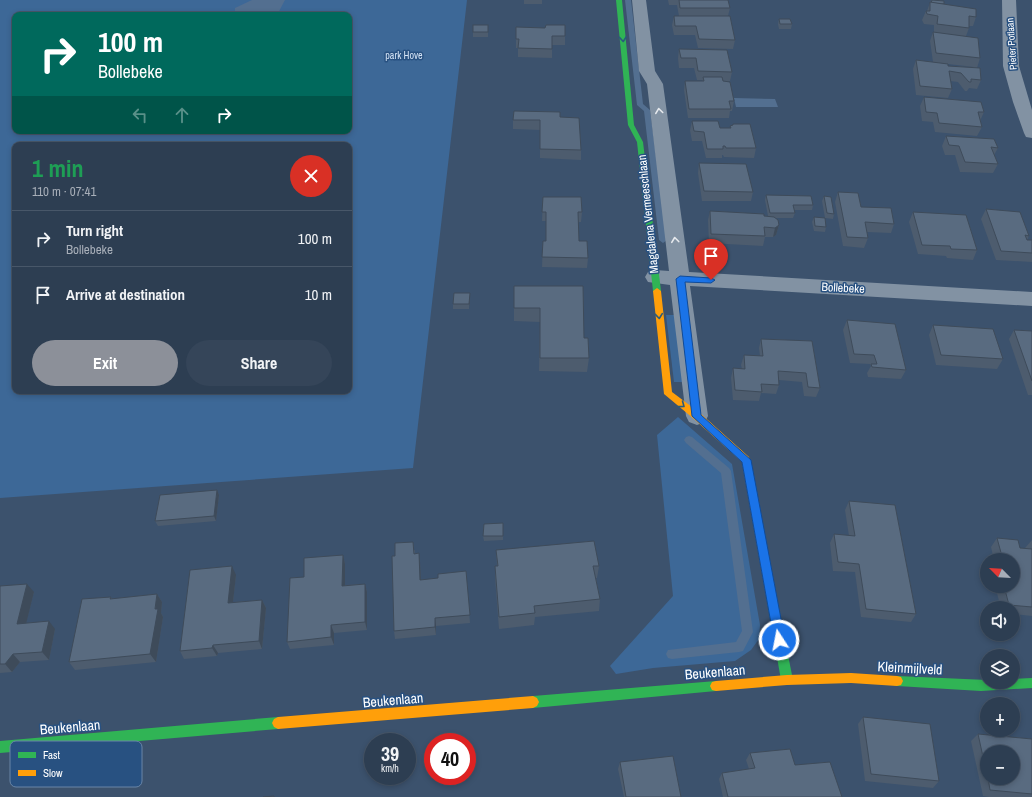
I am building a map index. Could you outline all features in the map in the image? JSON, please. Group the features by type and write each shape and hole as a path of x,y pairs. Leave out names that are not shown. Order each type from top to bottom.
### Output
{"street":[{"name":"Magdalena Vermeeschlaan","path":"619,0 631,125 640,142 668,394 696,416 746,460 787,680"},
{"name":"Magdalena Vermeeschlaan","path":"638,0 647,71 655,84 696,416"},
{"name":"Pieter Potlaan","path":"1009,0 1011,66 1021,102 1032,133"},
{"name":"Bollebeke","path":"655,277 1032,299"},
{"name":"Kleinmijlveld","path":"787,680 851,678 981,686 1032,683"},
{"name":"Beukenlaan","path":"70,741 787,680"},
{"name":"Beukenlaan","path":"0,747 10,746"}],"green space":[{"name":"park Hove","path":"0,0 467,0 413,468 0,498"},
{"path":"666,315 678,315 686,382 674,382"},
{"path":"678,417 732,464 760,625 759,639 751,650 735,661 653,668 616,674 610,666 673,596 657,435"}],"shaded area":[{"path":"252,0 285,0 279,12 235,12 235,8"},
{"path":"734,98 775,99 778,107 736,107"}],"building":[{"path":"679,0 728,0 730,8 680,8"},
{"path":"932,0 944,1 944,4 931,3"},
{"path":"930,2 976,9 976,17 969,16 969,28 937,24 938,16 927,14 926,11 930,11"},
{"path":"674,16 730,16 735,40 699,39 696,26 675,26"},
{"path":"779,19 790,19 792,24 780,24"},
{"path":"473,25 488,25 488,32 473,32"},
{"path":"546,25 565,25 565,36 552,36 552,49 518,48 519,39 516,39 516,27 545,28"},
{"path":"933,32 978,38 980,58 936,53"},
{"path":"679,49 727,50 732,72 698,71 696,58 681,58"},
{"path":"916,60 948,64 948,66 980,68 981,80 971,79 971,82 969,82 961,73 949,71 952,89 920,86"},
{"path":"703,77 722,77 723,81 730,82 734,101 729,101 731,109 689,109 685,81 704,81"},
{"path":"924,97 981,102 984,112 978,112 982,127 939,123 937,113 926,112"},
{"path":"514,111 560,112 560,117 579,118 581,150 540,149 540,120 513,120"},
{"path":"692,121 718,121 720,128 731,128 730,126 733,124 750,124 756,148 726,148 723,146 723,149 707,149 704,132 694,131"},
{"path":"946,136 994,139 998,148 991,147 998,164 965,162 959,146 949,145"},
{"path":"699,163 746,164 753,192 704,191"},
{"path":"838,192 858,193 861,207 891,208 894,224 865,222 868,238 847,237"},
{"path":"766,195 811,196 813,205 793,205 795,213 770,213"},
{"path":"824,196 831,197 834,214 827,213"},
{"path":"543,197 581,197 582,212 578,212 579,241 587,241 588,258 542,257 543,241 546,241 546,212 542,212"},
{"path":"986,209 1020,212 1029,236 1025,235 1027,240 1032,240 1032,253 1001,251"},
{"path":"710,211 764,214 764,216 774,217 778,220 779,225 775,228 764,227 765,236 711,234"},
{"path":"913,212 966,215 977,250 951,249 950,246 922,245"},
{"path":"814,217 825,218 826,227 815,226"},
{"path":"514,286 583,286 584,338 588,338 589,358 540,358 540,308 514,308"},
{"path":"454,293 470,293 469,304 453,304"},
{"path":"847,320 895,324 906,370 872,367 871,364 877,364 874,355 854,354"},
{"path":"933,325 993,329 1003,359 941,355"},
{"path":"1014,330 1032,331 1032,381"},
{"path":"761,339 812,341 820,388 808,387 806,373 778,371 779,385 761,384 762,392 735,390 733,368 745,369 744,355 763,356"},
{"path":"217,490 214,516 155,521 160,495"},
{"path":"849,501 895,505 916,614 866,609 859,564 838,562 834,534 855,536"},
{"path":"503,523 503,536 483,536 484,524"},
{"path":"997,538 1018,540 1020,548 1032,549 1032,607 1020,606 1020,601 1008,601 1006,593 1020,593 1020,553 1001,553"},
{"path":"594,541 599,566 593,566 600,599 534,606 535,613 499,617 495,566 498,566 496,550"},
{"path":"413,542 414,554 419,553 420,580 438,578 438,574 466,571 470,615 435,618 435,627 394,631 392,556 395,556 395,543"},
{"path":"343,555 342,586 365,584 365,622 331,625 331,637 287,642 290,578 304,577 304,558"},
{"path":"232,566 228,603 262,600 259,641 213,645 212,648 180,651 190,570"},
{"path":"27,584 17,624 49,621 42,652 13,654 5,664 0,664 0,586"},
{"path":"157,594 155,609 158,609 150,654 69,662 82,599 111,597 110,599"},
{"path":"863,717 930,724 939,781 871,774"},
{"path":"978,734 980,734 980,737 1032,739 1032,794 990,790 989,785 1020,785 1020,745 980,745"},
{"path":"790,749 795,765 830,762 842,797 728,797 722,773 755,768 750,753"},
{"path":"673,756 681,797 626,797 620,762"}],"waterway":[{"path":"628,0 640,105 647,110 663,240"},
{"path":"672,654 739,647 748,632 726,471 689,440"}],"traffic: fast":[{"path":"619,0 631,125 640,142 657,291"},
{"path":"771,595 787,680"},
{"path":"897,681 981,686 1032,683"},
{"path":"533,702 716,686"},
{"path":"70,741 278,723"},
{"path":"0,747 10,746"}],"traffic: slow":[{"path":"657,291 668,394 697,416 746,460 771,595"},
{"path":"716,686 787,680 851,678 897,681"},
{"path":"278,723 533,702"}],"route":[{"path":"711,280 680,279 696,416 746,460 779,640"}]}
